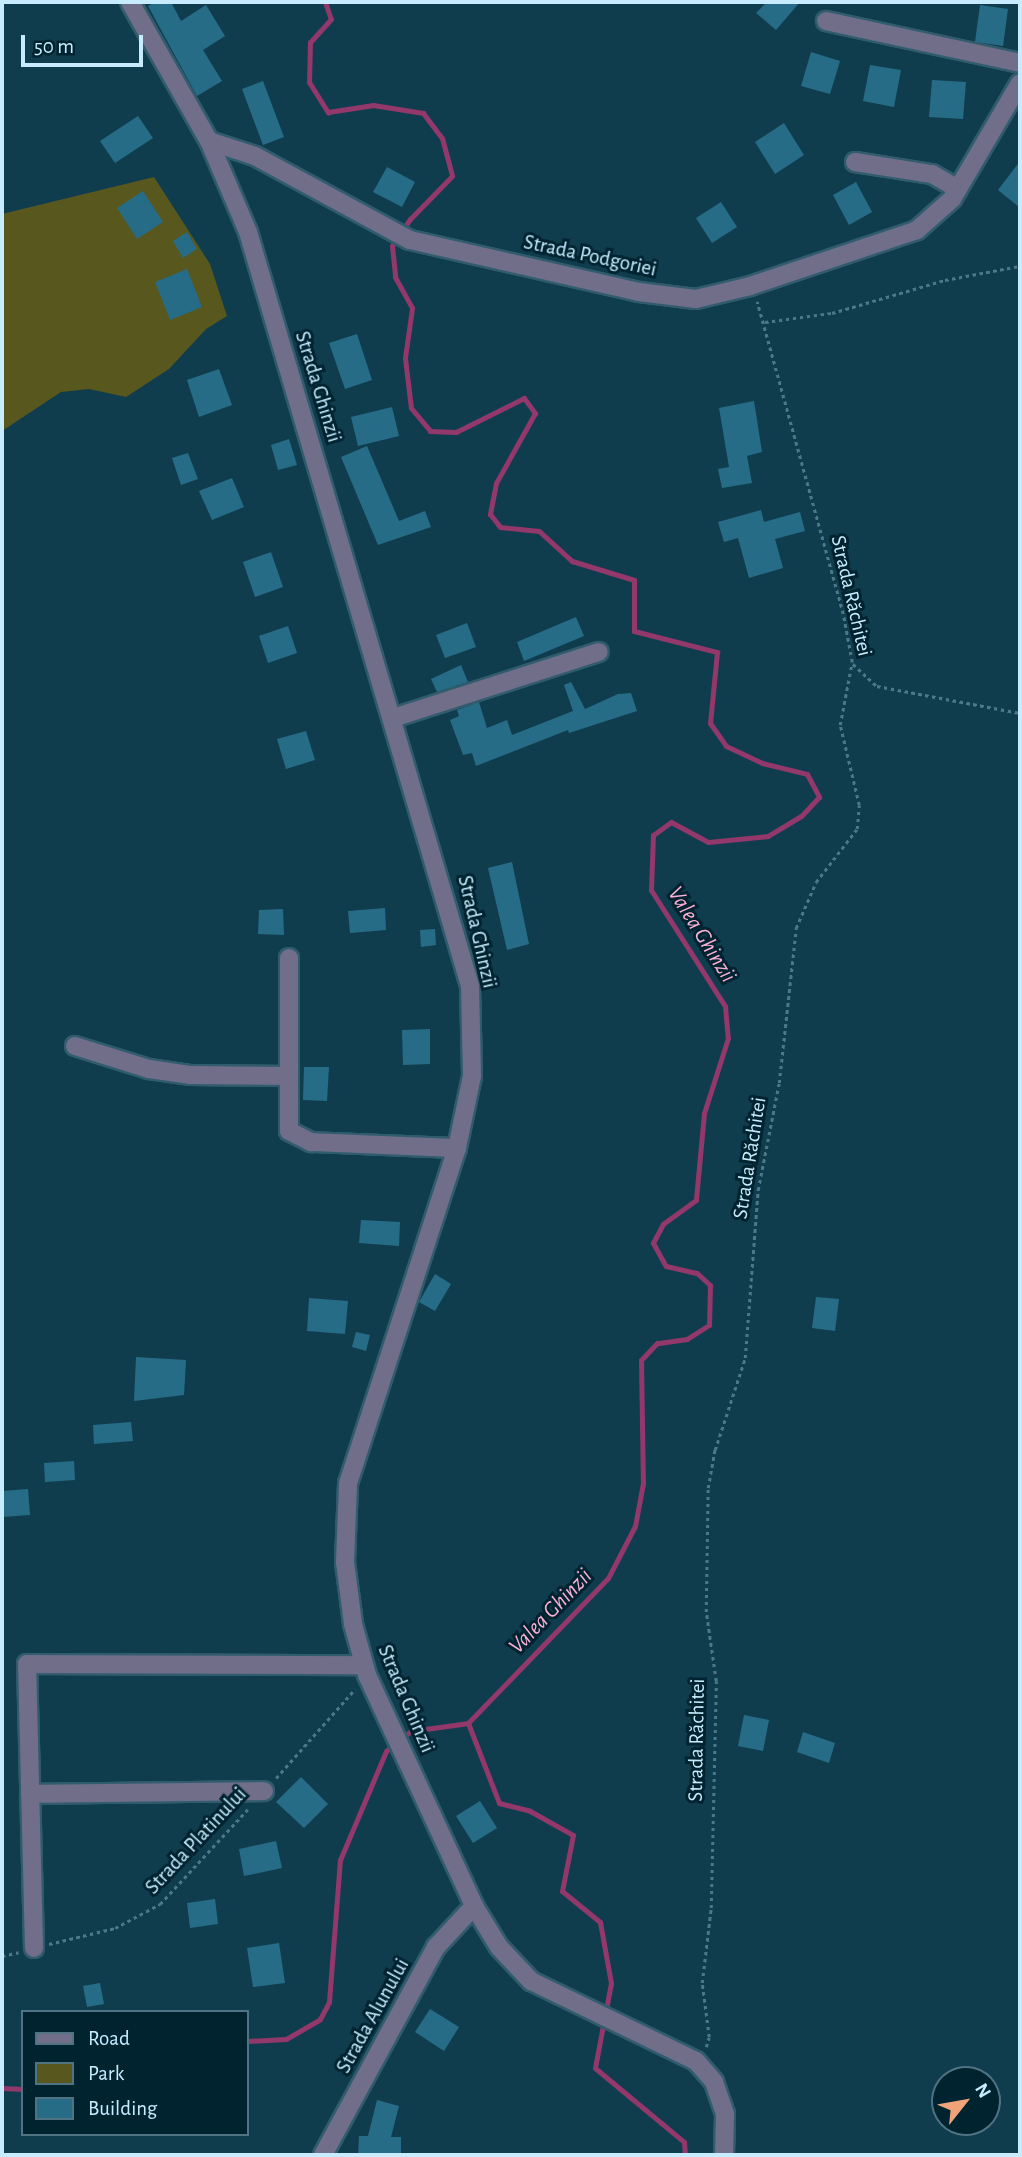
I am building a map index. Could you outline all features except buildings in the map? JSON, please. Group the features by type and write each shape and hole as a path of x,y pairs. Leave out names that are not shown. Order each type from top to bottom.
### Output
{"street":[{"name":"Strada Ghinzii","path":"130,2 209,141 248,232 470,986 472,1076 457,1149 348,1484 345,1562 353,1624 366,1670 474,1906 499,1947 530,1981 577,2006 624,2023 696,2061"},
{"path":"826,22 1020,63"},
{"name":"Strada Podgoriei","path":"209,141 255,156 410,240 650,293 696,299 750,286 917,230 933,219 958,188 1020,83"},
{"path":"855,162 932,174 958,188"},
{"path":"393,718 599,652"},
{"path":"289,958 289,1131 298,1139 457,1149"},
{"path":"75,1046 149,1069 190,1075 289,1076"},
{"path":"34,1948 27,1664 366,1670"},
{"path":"30,1794 264,1791"},
{"name":"Strada Alunului","path":"323,2155 436,1947 474,1906"},
{"path":"696,2061 714,2082 725,2114 724,2155"}],"path":[{"path":"765,321 832,313 945,280 1020,266"},
{"name":"Strada Răchitei","path":"696,2061 709,2038 702,1983 710,1908 716,1681 706,1612 708,1488 715,1450 745,1358 758,1190 779,1083 796,928 816,882 857,829 856,780 842,746 840,725 852,662 765,321 750,286"},
{"path":"852,662 877,686 1020,713"},
{"name":"Strada Platinului","path":"2,1956 116,1928 160,1904 264,1791 366,1670"}],"green space":[{"path":"154,177 210,264 227,316 206,329 169,369 126,397 89,389 61,392 2,431 2,214"}],"waterway":[{"name":"Valea Ghinzii","path":"325,2 331,19 310,42 309,82 328,112 373,105 423,113 442,138 452,176 410,219 392,246 395,277 412,308 405,358 411,408 430,431 456,432 524,398 535,413 496,483 490,514 500,527 539,531 572,561 634,580 634,631 717,652 710,723 726,746 762,763 807,774 819,797 801,816 768,836 708,842 671,822 653,835 651,890 725,1006 728,1038 704,1113 696,1200 663,1224 653,1243 666,1266 697,1273 710,1285 709,1325 687,1339 657,1343 641,1360 643,1483 635,1526 608,1578 468,1723 499,1803 530,1811 573,1835 562,1891 600,1922 611,1983 595,2068 684,2142 685,2155"},
{"path":"248,2041 286,2039 320,2019 329,2002 340,1860 386,1751 411,1731 468,1723"},
{"path":"2,2088 21,2089"}]}
